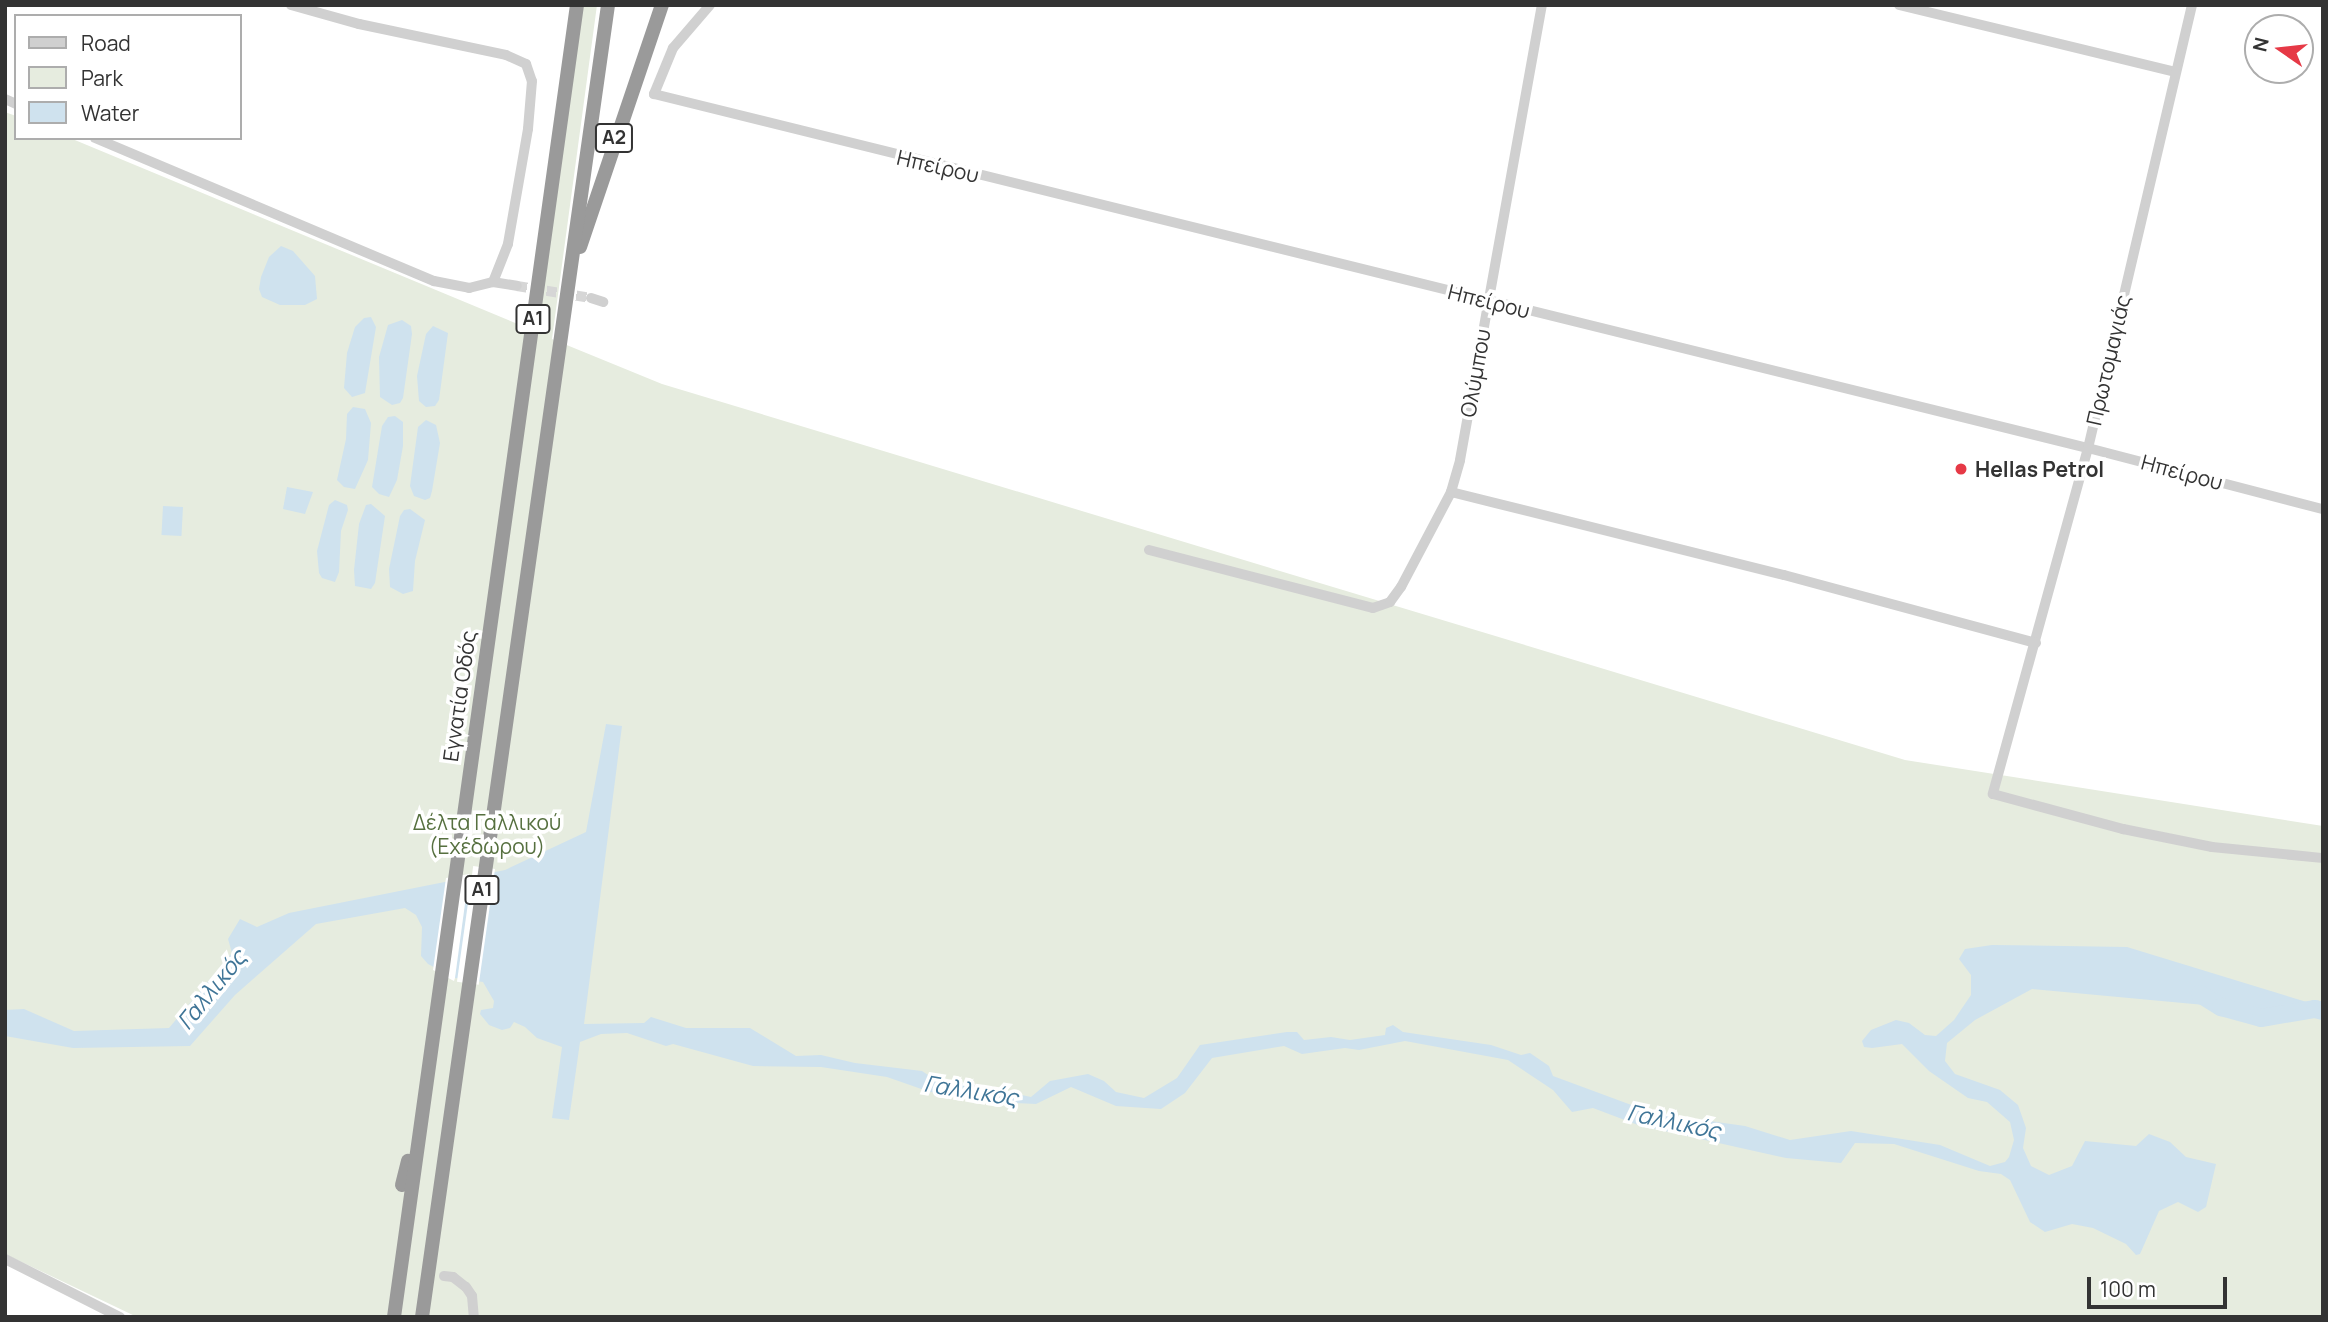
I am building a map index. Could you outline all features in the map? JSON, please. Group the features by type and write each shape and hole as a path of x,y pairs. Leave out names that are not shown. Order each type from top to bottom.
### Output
{"highway":[{"path":"566,81 569,5"},
{"name":"Α1","path":"566,81 577,5"},
{"name":"Α1","path":"422,1317 608,5"},
{"name":"Α2","path":"570,271 662,5"},
{"name":"Εγνατία Οδός","path":"394,1317 566,81"},
{"path":"401,1185 423,1109"},
{"path":"449,1195 451,1113"}],"street":[{"path":"291,5 359,24 506,55 526,64 532,81 528,129 508,244 493,282"},
{"name":"Ηπείρου","path":"710,5 673,48 654,94 2088,448 2323,509"},
{"name":"Ολύμπου","path":"1149,551 1373,608 1390,602 1431,536 1451,492 1460,460 1542,5"},
{"path":"1899,5 2175,72"},
{"name":"Πρωτομαγιάς","path":"2192,5 2088,448 1993,794 2123,829 2199,844 2323,858"},
{"path":"100,140 434,281 469,288 493,282 517,286"},
{"path":"591,298 603,302"},
{"path":"1451,492 1784,575 2036,643"},
{"path":"5,1259 120,1317"},
{"path":"444,1276 453,1277 466,1287 472,1296 474,1317"}],"green space":[{"name":"Δέλτα Γαλλικού (Εχέδωρου)","path":"583,5 597,5 552,339 662,384 1905,760 2323,826 2323,1317 137,1317 5,1254 5,112 14,115 14,140 75,140 537,332"}],"water":[{"path":"281,246 293,251 315,276 317,299 305,305 280,305 262,297 259,289 261,277 269,257"},
{"path":"371,317 376,327 365,393 352,397 344,388 347,353 355,327 364,318"},
{"path":"402,320 411,326 412,334 403,398 400,403 392,405 380,397 379,357 388,325"},
{"path":"433,326 448,333 439,400 435,406 426,407 419,401 417,376 426,334"},
{"path":"353,407 365,409 371,423 368,460 355,489 344,487 337,480 346,439 347,414"},
{"path":"395,416 403,422 403,446 397,480 389,497 379,494 372,487 382,426 388,417"},
{"path":"426,420 436,425 440,443 432,491 430,498 425,500 414,496 410,486 418,427"},
{"path":"287,487 313,492 305,514 283,509"},
{"path":"335,500 347,505 348,510 341,531 339,572 335,582 322,578 319,573 317,551 329,505"},
{"path":"371,504 385,516 375,583 371,589 355,586 354,570 359,524 366,505"},
{"path":"163,506 183,507 181,536 161,535"},
{"path":"410,509 425,520 415,561 413,591 403,594 390,587 389,569 400,516 404,510"},
{"path":"606,724 622,726 584,1024 644,1023 651,1017 686,1028 750,1028 796,1056 821,1055 855,1063 922,1071 940,1083 970,1084 1031,1097 1050,1081 1088,1074 1104,1081 1116,1092 1144,1098 1177,1078 1200,1045 1287,1032 1297,1032 1304,1040 1331,1037 1350,1040 1385,1035 1386,1028 1393,1025 1403,1032 1491,1045 1521,1055 1530,1053 1549,1066 1553,1076 1653,1113 1745,1126 1790,1140 1851,1131 1940,1145 1990,1166 2005,1162 2009,1157 2014,1140 2010,1122 1987,1102 1968,1098 1929,1071 1902,1044 1872,1048 1864,1047 1862,1041 1871,1030 1896,1020 1909,1023 1925,1035 1936,1036 1954,1020 1971,995 1971,975 1959,959 1965,949 1992,945 2127,947 2323,1007 2323,1016 2032,989 1975,1020 1947,1043 1945,1061 1955,1074 2000,1090 2018,1105 2026,1128 2023,1148 2031,1166 2049,1175 2072,1166 2085,1141 2136,1146 2149,1134 2170,1142 2186,1157 2216,1164 2206,1207 2198,1212 2178,1202 2159,1211 2140,1254 2136,1255 2126,1244 2093,1228 2072,1224 2045,1232 2030,1222 2010,1180 2001,1174 1979,1171 1894,1144 1855,1143 1841,1163 1786,1158 1638,1125 1593,1108 1572,1112 1553,1090 1508,1060 1405,1041 1359,1050 1345,1048 1302,1054 1284,1046 1212,1058 1185,1093 1161,1109 1116,1106 1071,1087 1036,1104 981,1101 956,1094 930,1092 887,1077 821,1067 753,1066 673,1044 666,1046 627,1033 601,1034 580,1042 569,1120 552,1118 562,1047 537,1038 525,1027 514,1022 510,1028 502,1030 489,1025 480,1014 481,1010 493,1008 494,1001 483,982 455,978 428,964 421,956 422,927 416,915 405,908 316,924 235,995 190,1046 73,1048 5,1036 5,1010 24,1009 74,1031 169,1028 232,953 228,939 240,919 257,927 289,913 505,870 586,832"}],"pier":[{"path":"473,866 495,869 479,985 457,982"},
{"path":"469,874 454,981 433,970 446,878"}],"waterway":[{"name":"Γαλλικός","path":"2200,994 2221,1007 2261,1018 2315,1009 2323,1011"}],"tunnel":[{"path":"517,286 591,298"}],"place":[{"name":"Hellas Petrol","path":"1961,469"}]}
